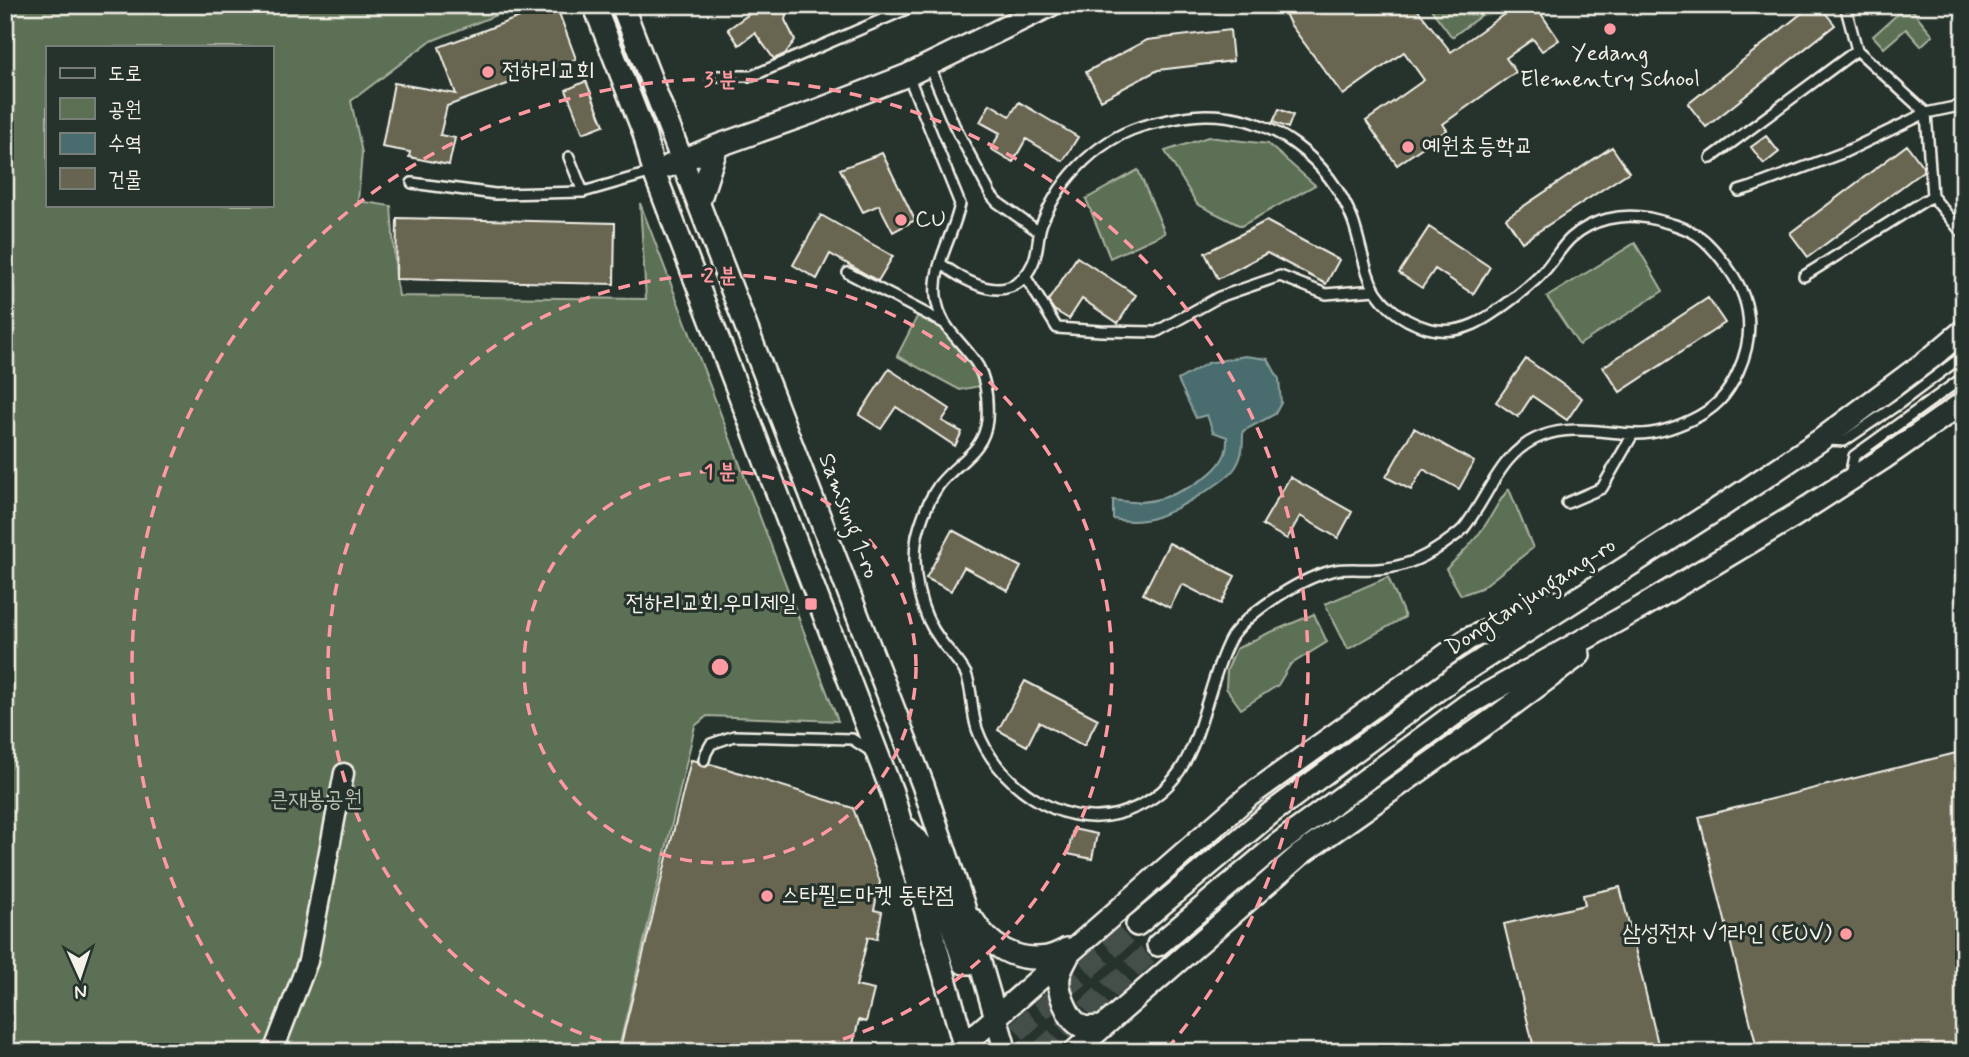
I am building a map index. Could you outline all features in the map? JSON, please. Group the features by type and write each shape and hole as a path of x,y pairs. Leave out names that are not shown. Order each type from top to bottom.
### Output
{"street":[{"path":"594,5 644,133 654,172 903,825 962,1049 1249,796 1468,639 1621,570"},
{"name":"Samsung 1-ro","path":"622,5 923,785 963,904 1006,1052"},
{"path":"654,172 908,75 1051,5"},
{"path":"699,202 717,146"},
{"name":"Dongtanjungang-ro","path":"1137,925 1271,813 1455,677 1822,439 1932,358 1964,330"},
{"path":"1158,945 1278,844 1467,705 1642,607 1794,516 1964,402"},
{"path":"1074,1052 1301,854 1496,717 1642,607"},
{"path":"273,1052 308,961 344,773"},
{"path":"903,825 928,852 964,963 972,963 977,953"},
{"path":"963,904 983,936 1020,958 1049,957 1075,948"},
{"path":"1075,948 1059,976 1060,990 1069,1014 1080,1026 1103,1027"}],"lane":[{"path":"717,76 752,76 916,5"},
{"path":"1845,5 1857,50 1926,113 1932,197 1964,235"},
{"path":"1711,158 1857,50"},
{"path":"929,65 954,125 991,195 1038,231"},
{"path":"908,75 960,204 959,213 940,263 936,279 938,310 945,324 979,368 986,394 987,423 976,450 936,490 920,526 916,570 922,606 935,634 964,669 970,687 976,727 988,753 1012,781 1028,794 1057,810 1071,814 1103,816 1119,813 1150,799 1167,787 1187,762 1199,733 1218,669 1232,637 1255,613 1303,580 1346,569 1389,569 1433,551 1461,531 1499,471 1515,452 1537,437 1564,430 1645,435 1688,422 1716,406 1743,361 1749,320 1748,303 1742,289 1714,250 1701,238 1666,222 1635,216 1611,218 1586,227 1567,241 1533,283 1492,316 1462,330 1426,328 1395,312 1383,302 1375,290 1368,277 1351,215 1332,181 1317,162 1304,150 1268,130 1247,121 1213,115 1138,127 1107,141 1092,153 1057,195 1038,231 1033,264 1025,276 1013,285 996,290 980,287 940,263"},
{"path":"1738,191 1845,152 1926,113 1964,105"},
{"path":"569,157 583,192"},
{"path":"412,183 495,194 583,192 654,172"},
{"path":"1804,276 1932,197"},
{"path":"848,273 945,324"},
{"path":"1025,276 1057,328 1101,331 1156,332 1219,297 1280,276 1326,294 1375,290"},
{"path":"1822,439 1844,441 1964,355"},
{"path":"1849,481 1854,456 1964,377"},
{"path":"1567,503 1602,488 1633,434"},
{"path":"704,760 711,744 734,736 852,739 879,757"}],"green space":[{"name":"큰재봉공원","path":"5,5 521,5 429,42 351,101 362,153 358,201 391,206 399,296 646,299 640,203 838,721 707,716 695,726 618,1052 5,1052"},
{"path":"1428,5 1495,5 1452,37"},
{"path":"1908,5 1933,35 1921,46 1906,29 1884,48 1873,36"},
{"path":"1208,137 1268,144 1315,185 1241,226 1197,204 1165,151"},
{"path":"1138,170 1165,233 1110,258 1086,199"},
{"path":"1635,243 1663,291 1579,345 1547,297"},
{"path":"920,311 945,324 979,368 984,385 960,390 897,356"},
{"path":"1509,489 1533,548 1481,588 1461,595 1446,569 1475,538"},
{"path":"1388,577 1405,617 1348,649 1325,604"},
{"path":"1314,614 1327,642 1290,665 1278,685 1241,709 1226,688 1227,670 1236,649"}],"water":[{"path":"1245,356 1268,359 1279,379 1281,403 1275,414 1243,431 1243,446 1235,468 1210,489 1165,514 1140,521 1113,519 1113,500 1138,502 1163,498 1198,482 1217,467 1225,453 1227,437 1213,432 1207,415 1196,418 1178,380 1208,363"}],"building":[{"path":"556,5 576,59 447,106 440,135 455,138 449,165 409,157 410,152 382,147 394,83 456,94 439,47"},
{"path":"752,5 788,5 785,20 795,40 785,54 774,59 755,33 739,45 728,29 752,12"},
{"path":"1281,5 1414,5 1451,52 1517,5 1535,5 1559,40 1542,51 1533,39 1506,58 1516,72 1443,124 1447,130 1397,165 1366,121 1424,80 1404,52 1343,95 1290,24"},
{"path":"1812,5 1819,5 1835,25 1706,127 1688,104"},
{"path":"1230,30 1233,61 1158,70 1101,100 1086,72 1147,40"},
{"path":"586,81 604,125 583,133 566,90"},
{"path":"1019,102 1078,137 1063,161 1026,139 1013,162 991,149 1000,133 980,122 990,104 1010,116"},
{"path":"1279,109 1293,115 1288,128 1273,122"},
{"path":"1766,136 1779,152 1764,164 1751,147"},
{"path":"1907,145 1923,171 1808,257 1790,233"},
{"path":"1612,147 1629,172 1522,242 1506,218"},
{"path":"882,153 915,220 893,232 879,205 863,212 840,169"},
{"path":"821,215 893,256 878,281 830,254 817,279 793,265"},
{"path":"397,218 615,223 614,284 396,279"},
{"path":"1266,221 1339,260 1326,284 1267,253 1218,279 1205,253"},
{"path":"1429,227 1490,267 1473,294 1435,269 1422,288 1399,273"},
{"path":"1077,257 1136,295 1118,323 1082,299 1069,319 1054,310 1048,301"},
{"path":"1708,298 1725,323 1620,392 1603,367"},
{"path":"1526,359 1582,398 1567,420 1532,396 1518,417 1496,402"},
{"path":"889,369 950,409 942,421 962,432 955,446 896,407 881,429 859,415"},
{"path":"1414,428 1474,462 1459,489 1423,469 1411,490 1386,477"},
{"path":"1290,477 1352,512 1338,538 1300,516 1287,539 1262,525"},
{"path":"952,530 1021,567 1008,591 964,567 951,591 926,578"},
{"path":"1169,543 1235,576 1221,604 1182,584 1170,608 1143,594"},
{"path":"1025,681 1098,719 1084,746 1039,722 1027,746 998,730"},
{"name":"삼성전자 V1라인 (EUV)","path":"1964,751 1964,1052 1758,1052 1699,817"},
{"name":"스타필드마켓 동탄점","path":"691,760 697,761 701,766 718,766 853,808 880,882 874,910 882,912 877,939 868,937 856,986 874,990 866,1022 859,1020 851,1052 619,1052"},
{"path":"1073,829 1097,834 1092,859 1068,854"},
{"path":"1620,887 1660,1052 1535,1052 1504,924 1585,905 1583,895"}],"tunnel":[{"path":"994,1052 1137,925"},
{"path":"1040,1052 1158,945"}],"place":[{"name":"Yedang Elementry School","path":"1610,29"},
{"name":"전하리교회","path":"488,72"},
{"name":"예원초등학교","path":"1408,147"},
{"name":"CU","path":"901,220"},
{"name":"전하리교회.우미제일","path":"811,604"},
{"name":"스타필드마켓 동탄점","path":"767,896"},
{"name":"삼성전자 V1라인 (EUV)","path":"1846,934"}]}
